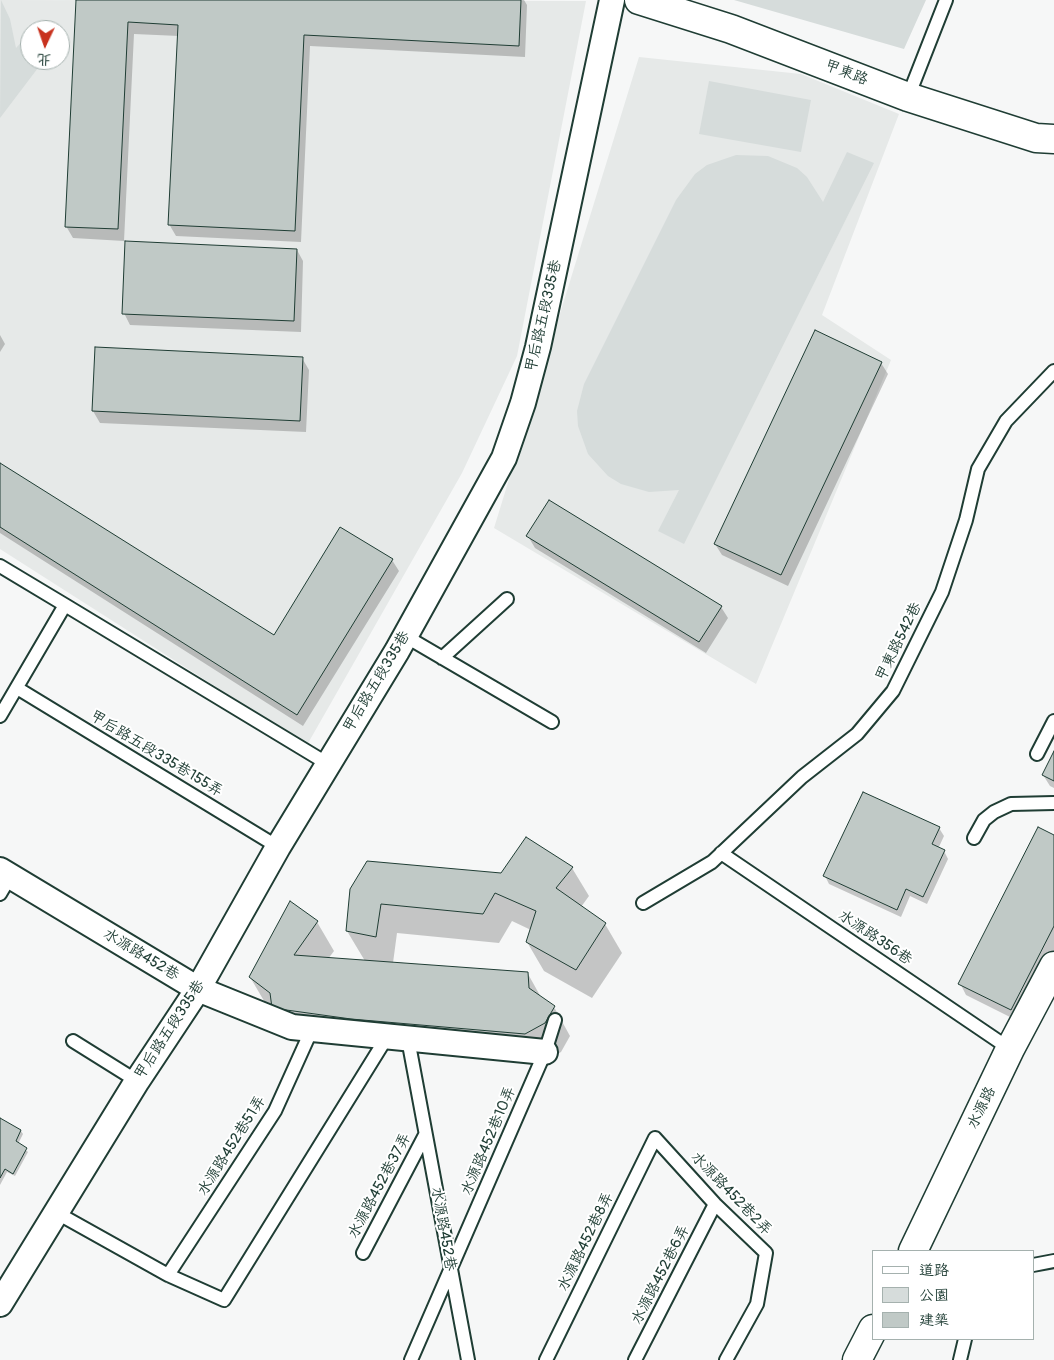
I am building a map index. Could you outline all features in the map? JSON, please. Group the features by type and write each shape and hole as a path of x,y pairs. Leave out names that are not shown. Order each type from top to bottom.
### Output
{"street":[{"name":"甲后路五段335巷","path":"0,1304 137,1081 198,989 278,847 405,636 504,458 523,403 538,346 612,0"},
{"name":"甲東路","path":"639,0 731,29 908,97 1036,138 1054,140"},
{"name":"水源路452巷","path":"3,880 198,989 292,1027 545,1052"},
{"name":"水源路","path":"913,1250 1010,1049 1054,966"},
{"path":"857,1360 872,1331"}],"lane":[{"path":"908,97 946,0"},
{"name":"甲東路542巷","path":"643,903 712,862 802,777 857,734 894,691 942,592 966,520 978,468 1006,421 1054,371"},
{"path":"0,566 66,604 328,764"},
{"path":"442,658 508,599"},
{"path":"0,716 66,604"},
{"path":"405,636 552,722"},
{"name":"甲后路五段335巷155弄","path":"16,688 278,847"},
{"path":"1037,754 1054,721"},
{"path":"974,838 984,820 994,812 1012,804 1054,803"},
{"name":"水源路356巷","path":"721,853 1010,1049"},
{"name":"水源路452巷10弄","path":"411,1360 545,1052 555,1020"},
{"name":"水源路452巷51弄","path":"168,1275 276,1111 312,1028"},
{"path":"57,1213 168,1275 224,1300 397,1038"},
{"name":"水源路452巷","path":"397,1038 426,1134 468,1360"},
{"path":"73,1040 137,1081"},
{"name":"水源路452巷37弄","path":"363,1253 426,1134"},
{"name":"水源路452巷2弄","path":"655,1138 715,1204 766,1253 757,1304 726,1360"},
{"name":"水源路452巷8弄","path":"546,1360 655,1138"},
{"name":"水源路452巷6弄","path":"635,1360 715,1204"},
{"path":"1034,1265 1054,1262"},
{"path":"960,1360 965,1340"}],"shaded area":[{"path":"0,0 586,1 517,356 462,473 307,745 0,549"},
{"path":"639,57 801,74 899,114 822,315 891,360 756,684 494,528"}],"green space":[{"path":"1,0 10,19 16,48 20,44 20,70 36,70 0,118"},
{"path":"734,0 926,0 904,49"},
{"path":"709,81 811,100 801,152 699,134"},
{"path":"847,152 874,163 684,544 658,531 679,490 649,492 621,484 608,476 588,454 578,426 577,411 584,384 676,200 695,174 707,165 736,155 768,156 797,168 807,177 823,202"}],"building":[{"path":"76,0 521,0 519,46 304,35 295,231 168,225 178,25 128,22 118,229 65,227"},
{"path":"125,241 297,249 294,321 122,314"},
{"path":"815,330 882,362 781,575 714,544"},
{"path":"95,347 303,357 300,421 92,411"},
{"path":"0,463 274,635 340,527 393,559 297,715 0,527"},
{"path":"549,500 722,606 699,642 526,536"},
{"path":"1054,751 1054,781 1042,775"},
{"path":"863,792 940,827 932,844 945,850 923,897 906,889 897,910 823,876"},
{"path":"1038,827 1054,835 1054,926 1011,1010 958,984"},
{"path":"526,837 573,867 556,888 606,923 576,970 526,942 536,911 495,893 483,914 381,904 376,937 346,931 350,889 367,861 501,873"},
{"path":"290,901 318,921 294,955 528,972 529,988 555,1006 545,1023 525,1034 351,1019 272,1008 270,993 249,977"},
{"path":"0,1118 21,1130 16,1141 27,1148 13,1174 5,1169 0,1178"}]}
